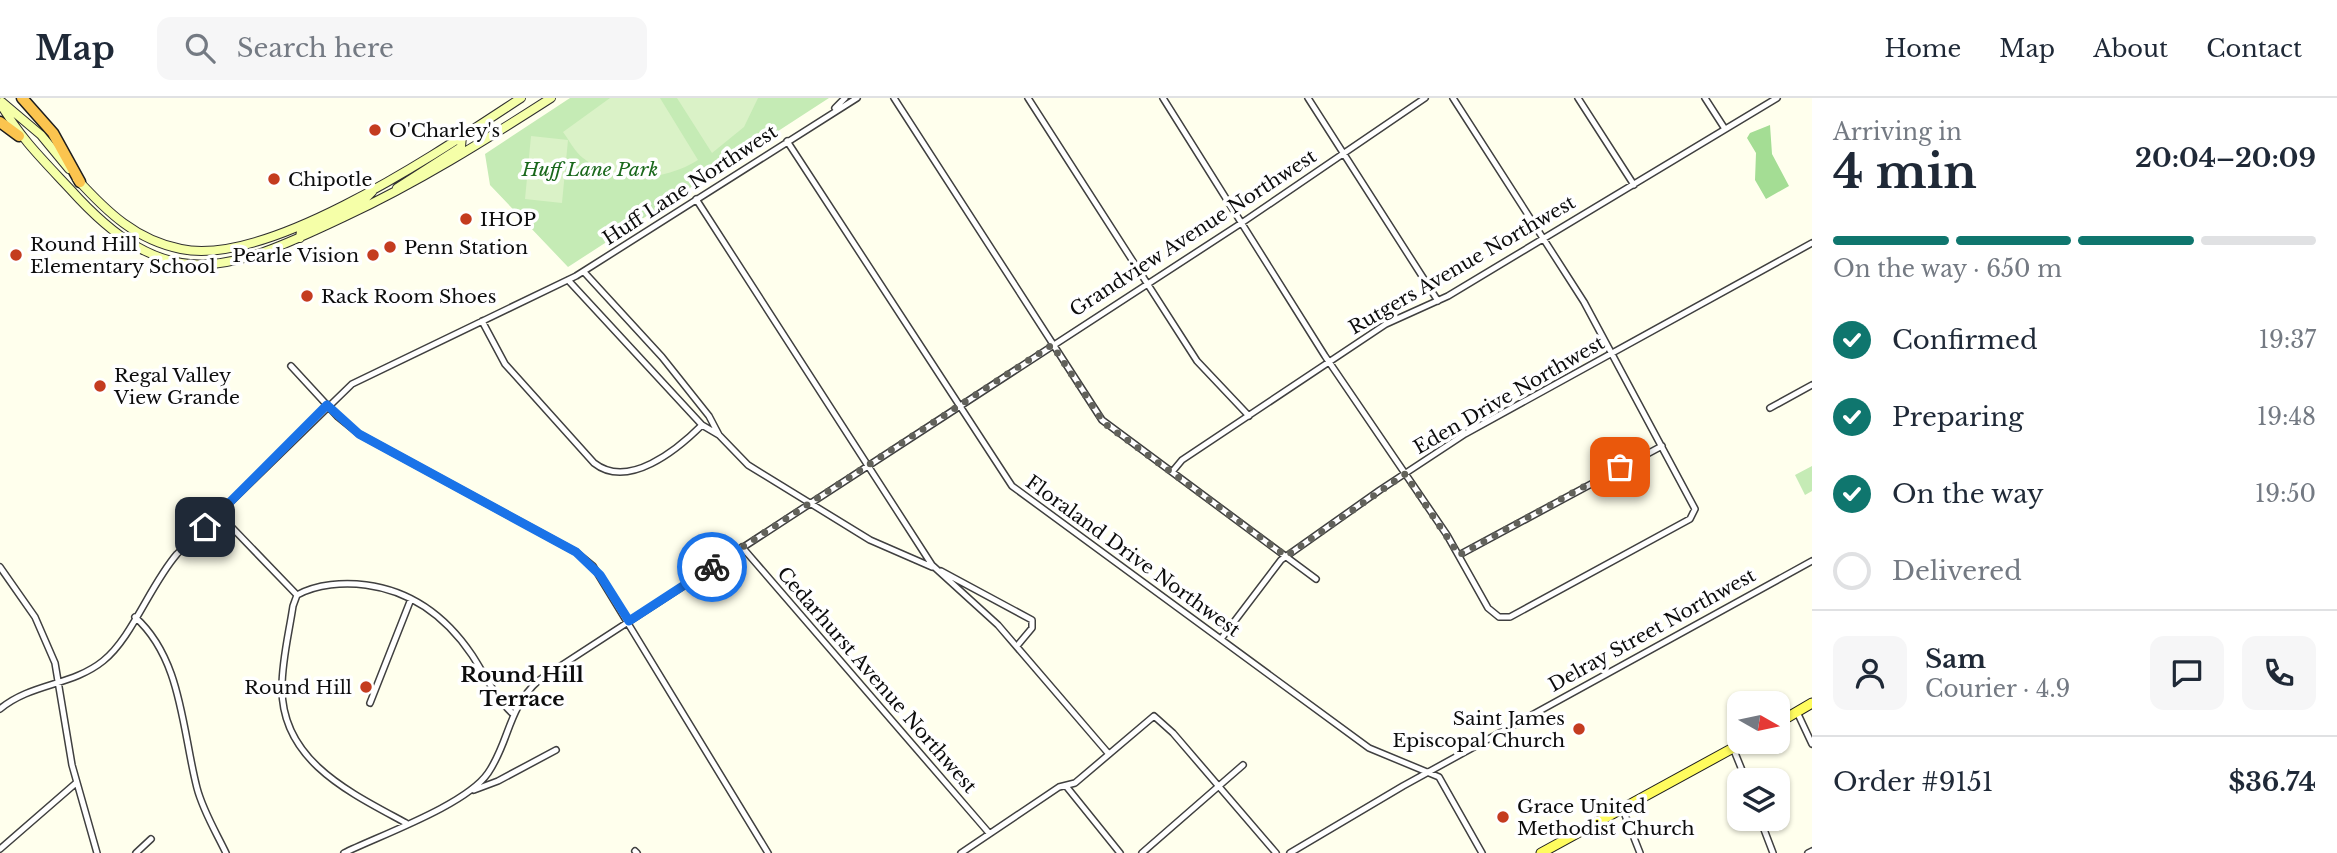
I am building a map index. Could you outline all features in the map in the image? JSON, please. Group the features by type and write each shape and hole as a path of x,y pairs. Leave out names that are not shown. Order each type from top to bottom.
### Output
{"highway":[{"path":"22,98 53,134 80,182"},
{"path":"0,122 19,136"}],"main road":[{"path":"0,102 41,135 80,182 128,228 166,246 206,252 234,250 262,242 373,190 521,98"},
{"path":"0,102 19,136 105,227 153,255 191,264 226,264 255,257 387,197 450,163 551,98"},
{"path":"387,197 401,184 461,147 462,136"},
{"path":"300,238 301,231 363,201 373,190"},
{"path":"1790,716 1812,703"},
{"path":"1541,853 1727,751"}],"street":[{"name":"Huff Lane Northwest","path":"827,115 845,98"},
{"name":"Huff Lane Northwest","path":"0,709 28,691 60,682 102,662 118,647 164,569 327,405 366,376 584,272 857,98"},
{"path":"894,98 1102,420 1316,579"},
{"path":"1028,98 1197,361 1249,416"},
{"path":"1163,98 1329,361 1459,555 1494,615 1510,617 1668,532 1690,519 1695,509 1613,352 1453,98"},
{"path":"1308,98 1438,301"},
{"name":"Grandview Avenue Northwest","path":"344,853 471,790 494,764 513,713 539,680 1243,222 1342,152 1425,98"},
{"path":"1578,98 1633,185"},
{"path":"1705,98 1725,130"},
{"name":"Rutgers Avenue Northwest","path":"1172,472 1182,460 1386,324 1438,301 1777,98"},
{"name":"Floraland Drive Northwest","path":"787,141 1012,486 1369,748 1428,772 1442,781 1482,853"},
{"path":"696,199 935,568 1017,646 1108,753"},
{"name":"Eden Drive Northwest","path":"1221,639 1266,576 1286,556 1405,474 1465,434 1812,243"},
{"path":"584,272 662,357 709,416 719,435"},
{"path":"568,280 702,425 719,435 759,473 891,551 935,568 1031,620 1032,628 1017,646"},
{"path":"482,321 505,364 594,463 606,470 621,473 639,469 702,425"},
{"path":"291,366 327,405 359,434 576,552 600,575 768,853"},
{"path":"1770,408 1812,385"},
{"path":"1459,555 1662,446"},
{"path":"218,513 298,595"},
{"name":"Cedarhurst Avenue Northwest","path":"742,547 989,834"},
{"name":"Delray Street Northwest","path":"1290,853 1428,772 1812,561"},
{"path":"0,568 42,630 60,682 76,783 97,853"},
{"path":"298,595 346,584 375,587 411,598 449,625 498,698 513,713"},
{"path":"298,595 293,607 281,687 284,710 292,735 322,773 406,823"},
{"path":"370,703 411,598"},
{"path":"135,617 158,641 170,665 198,790 226,853"},
{"path":"1797,712 1812,744"},
{"path":"961,853 1059,787 1075,783 1154,716 1173,733 1276,853"},
{"path":"471,790 498,780 556,750"},
{"path":"1142,853 1243,765"},
{"path":"0,849 76,783"},
{"path":"1066,786 1120,853"},
{"path":"1623,810 1640,853"},
{"path":"1765,831 1773,853"},
{"path":"136,853 151,839"}],"green space":[{"name":"Huff Lane Park","path":"570,98 829,98 568,267 490,185 485,154"},
{"path":"610,98 660,98 698,160 671,172 640,177 610,173 583,158 563,132"},
{"path":"677,98 758,98 744,127 712,153"},
{"path":"1770,125 1772,154 1789,186 1766,199 1755,180 1756,153 1747,138 1750,133"},
{"path":"531,136 568,140 562,203 525,199"},
{"path":"1812,466 1812,491 1805,495 1795,475"}],"way so far":[{"path":"712,567 1052,345 1104,423 1286,556 1405,474 1459,555 1620,467"}],"place":[{"name":"O'Charley's","path":"375,130"},
{"name":"Chipotle","path":"274,179"},
{"name":"IHOP","path":"466,219"},
{"name":"Penn Station","path":"390,247"},
{"name":"Round Hill Elementary School","path":"16,255"},
{"name":"Pearle Vision","path":"373,255"},
{"name":"Rack Room Shoes","path":"307,296"},
{"name":"Regal Valley View Grande","path":"100,386"},
{"name":"Round Hill","path":"366,687"},
{"name":"Saint James Episcopal Church","path":"1579,729"},
{"name":"Grace United Methodist Church","path":"1503,817"}],"district":[{"name":"Round Hill Terrace","path":"522,687"}],"route":[{"path":"205,527 327,405 359,434 576,552 600,575 629,621 712,567"}]}
